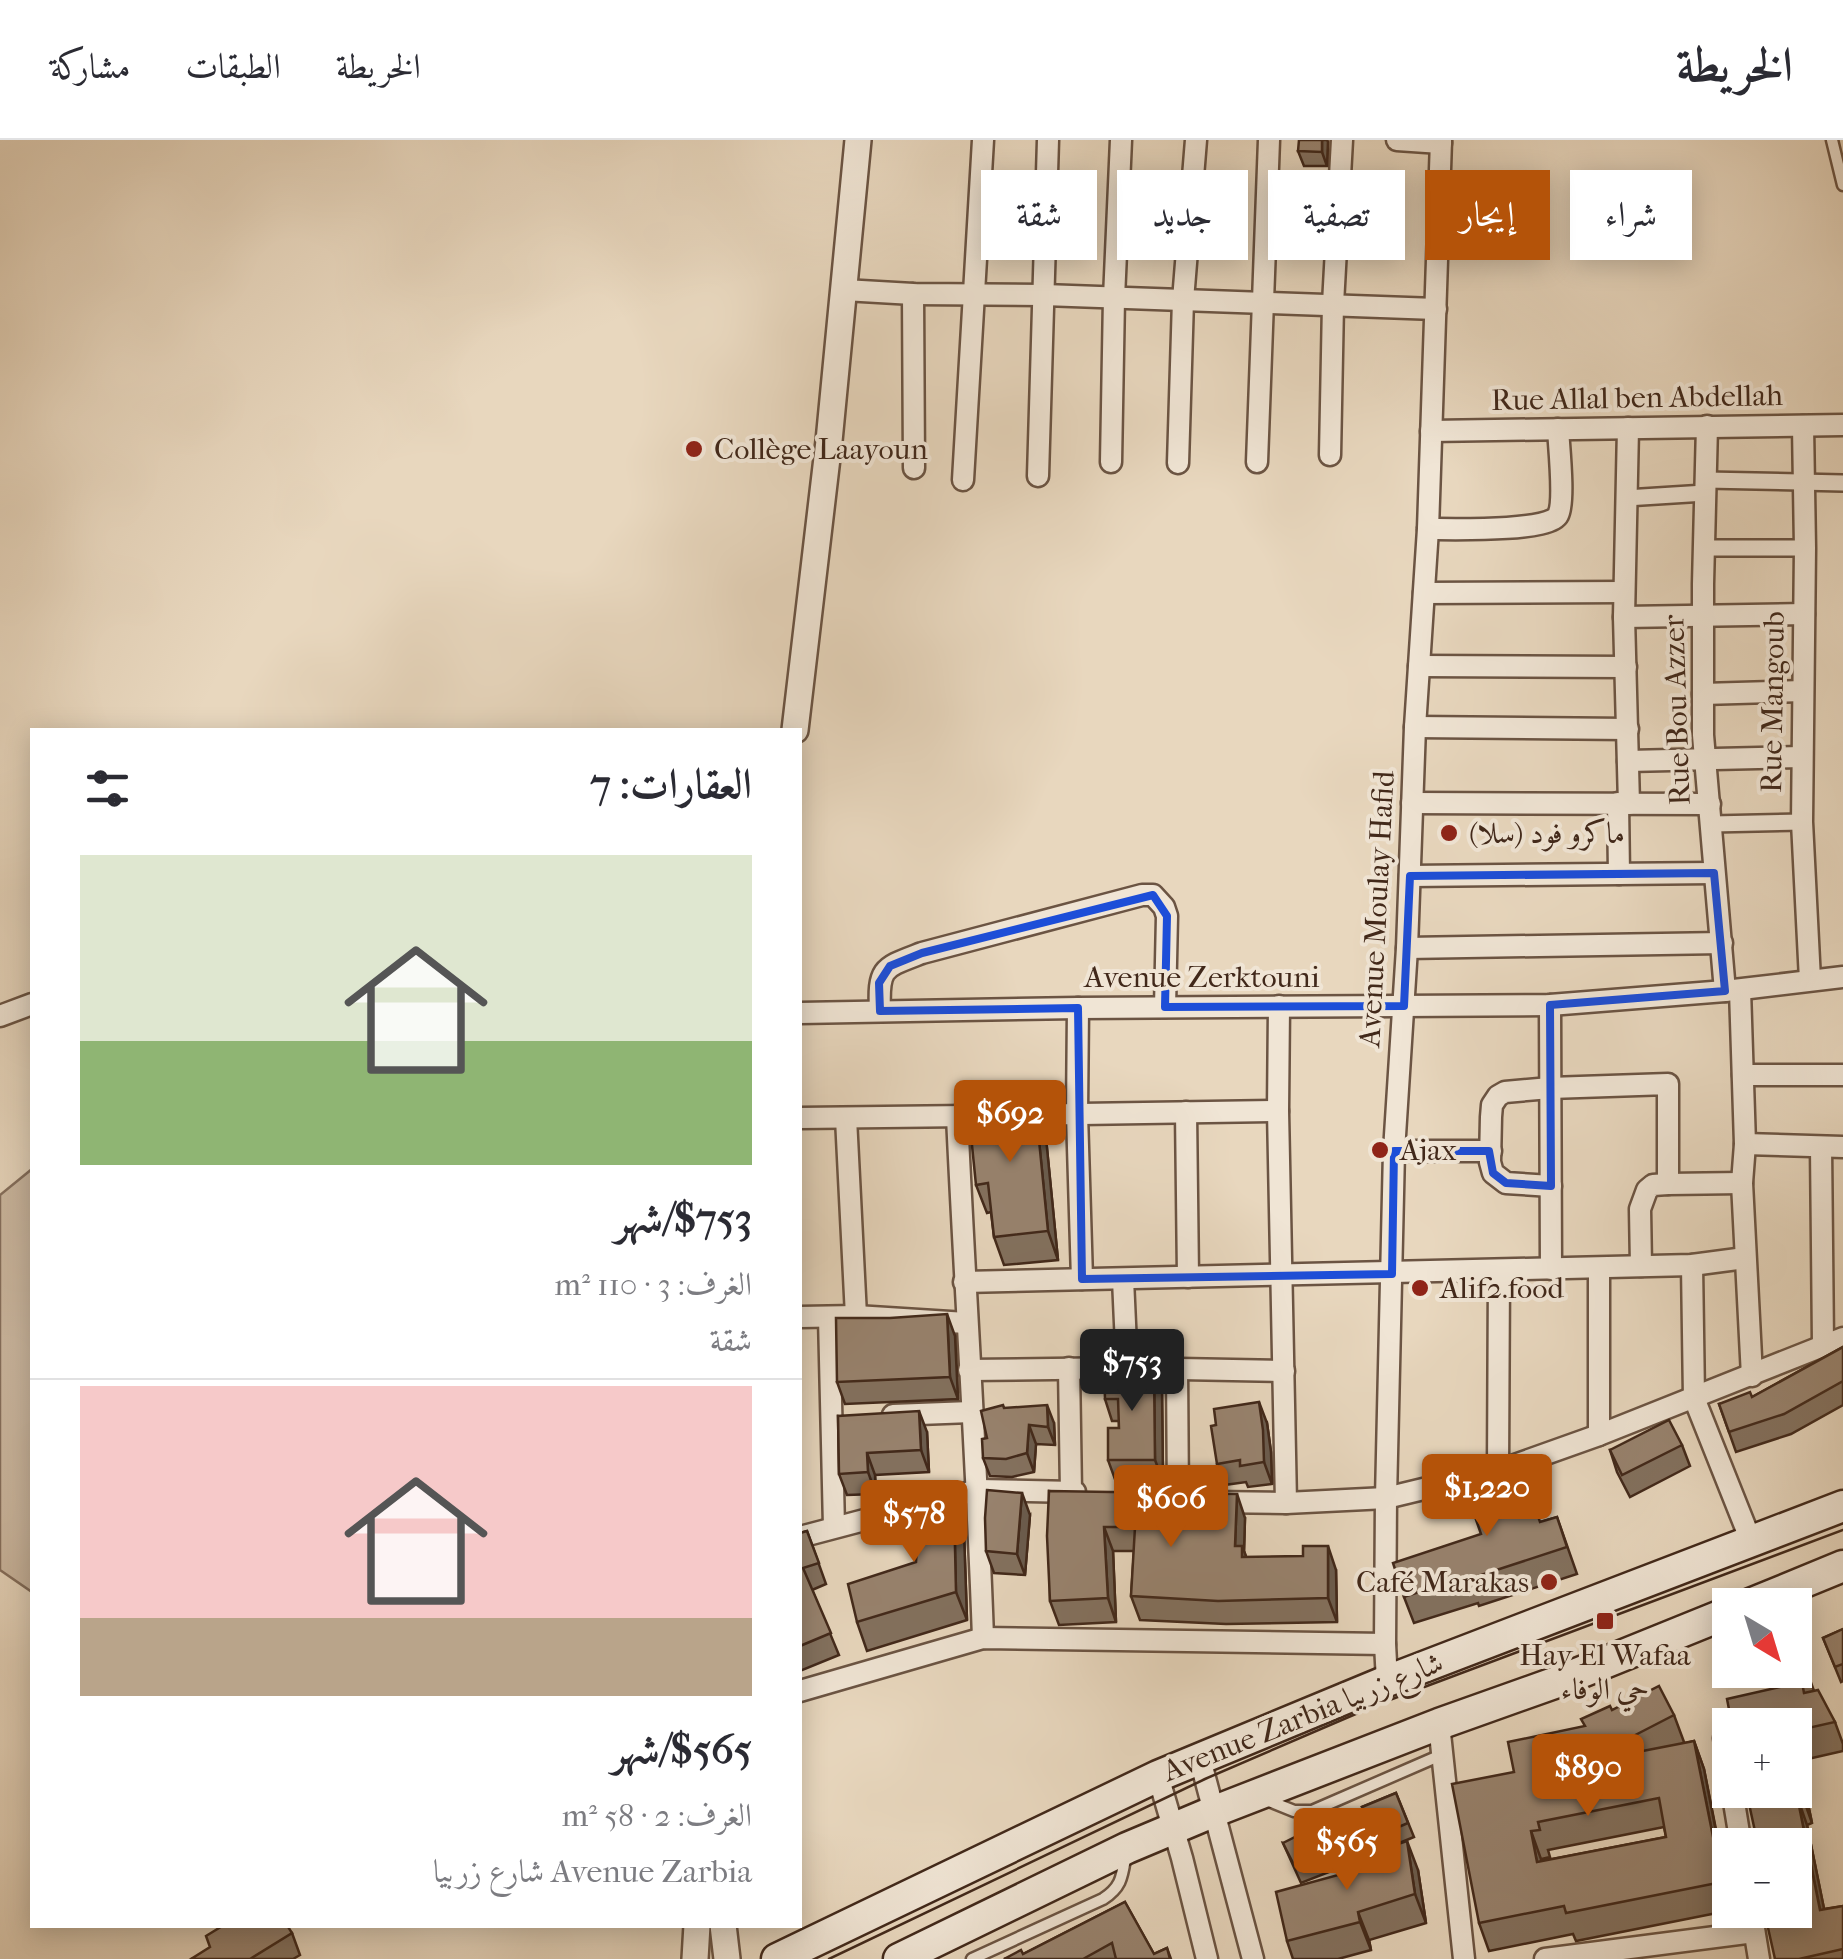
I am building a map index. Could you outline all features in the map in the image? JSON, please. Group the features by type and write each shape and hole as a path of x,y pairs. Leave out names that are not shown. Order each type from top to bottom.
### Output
{"main road":[{"name":"Avenue Zarbia شارع زربيا","path":"776,1959 1158,1776 1387,1680 1843,1506"},
{"path":"1789,1588 1843,1566"},
{"name":"Avenue Zarbia شارع زربيا","path":"899,1959 1127,1848 1254,1794 1558,1682 1712,1619"}],"street":[{"path":"794,728 816,557 858,140"},
{"path":"963,480 983,140"},
{"path":"1038,476 1048,140"},
{"path":"1111,462 1121,140"},
{"path":"1178,463 1183,300 1196,140"},
{"path":"1258,462 1270,140"},
{"path":"1330,456 1342,140"},
{"path":"1397,140 1441,141"},
{"name":"Avenue Moulay Hafid","path":"1387,1680 1386,1498 1394,1151 1428,529 1441,141"},
{"path":"844,290 1436,308"},
{"path":"912,294 914,468"},
{"name":"Rue Allal ben Abdellah","path":"1431,432 1843,425"},
{"name":"Rue Bou Azzer","path":"1707,426 1704,759 1722,943 1743,1076 1742,1183 1752,1376"},
{"name":"Rue Mangoub","path":"1803,426 1802,822 1810,980"},
{"path":"1619,874 1628,761 1624,592 1628,428"},
{"path":"1428,529 1530,527 1554,521 1560,501 1558,429"},
{"path":"1626,498 1706,486 1843,483"},
{"path":"1704,548 1805,548"},
{"path":"1424,593 1624,592"},
{"path":"1624,618 1804,614"},
{"path":"1419,666 1626,668"},
{"path":"1703,694 1802,691"},
{"path":"1415,727 1628,729"},
{"path":"1628,761 1802,757"},
{"path":"1412,803 1624,804 1802,822"},
{"path":"1410,876 1714,874"},
{"path":"880,1011 879,983 890,966 922,953 1142,894 1153,895 1164,906 1167,916 1165,1007"},
{"path":"1407,948 1722,943"},
{"name":"Avenue Zerktouni","path":"802,1014 1550,1005 1843,977"},
{"path":"0,1016 30,1005"},
{"path":"1550,1005 1551,1269"},
{"path":"1280,1006 1278,1110 1286,1502"},
{"path":"1078,1008 1082,1280"},
{"path":"1743,1076 1843,1075"},
{"path":"1551,1186 1506,1183 1491,1169 1491,1117 1495,1098 1505,1092 1668,1084 1668,1184"},
{"path":"802,1118 1278,1110"},
{"path":"1186,1112 1188,1278"},
{"path":"957,1116 983,1638"},
{"path":"846,1118 856,1316"},
{"path":"1745,1144 1843,1147"},
{"path":"1176,1368 1169,1501 1386,1498 1498,1472 1599,1436 1833,1341 1821,1147"},
{"path":"1394,1151 1491,1152"},
{"path":"1640,1266 1642,1198 1648,1190 1668,1184 1742,1183"},
{"path":"964,1282 1600,1268 1692,1265 1746,1258"},
{"path":"1692,1265 1694,1398 1751,1541"},
{"path":"1599,1436 1600,1268"},
{"path":"1498,1270 1498,1472"},
{"path":"1123,1279 1127,1368"},
{"path":"802,1317 966,1323"},
{"path":"830,1317 852,1417 834,1527"},
{"path":"802,1536 978,1490 1080,1493 1069,1368"},
{"path":"969,1370 1284,1371"},
{"path":"852,1417 971,1412"},
{"path":"802,1690 983,1638 1385,1644"},
{"path":"1440,1724 1464,1959"},
{"path":"1200,1759 1253,1959"},
{"path":"1158,1776 1207,1959"},
{"path":"695,1959 697,1928"},
{"path":"723,1928 727,1959"},
{"path":"1545,1959 1715,1928"},
{"path":"1754,1928 1759,1959"}],"lane":[{"path":"1832,140 1843,184"},
{"path":"1254,1794 1294,1811 1312,1812 1441,1755"},
{"path":"972,1959 1104,1900 1120,1883 1127,1848"}],"highlighted area":[{"path":"1714,873 1725,991 1550,1005 1551,1186 1506,1183 1493,1173 1489,1151 1394,1151 1392,1274 1082,1279 1078,1008 880,1011 879,983 890,966 922,953 1153,895 1167,916 1165,1007 1404,1006 1410,876"}],"shaded area":[{"path":"30,1171 30,1591 0,1570 0,1195"}],"building":[{"path":"1299,140 1322,140 1322,152 1298,151"},
{"path":"1035,1100 1048,1231 994,1237 988,1183 976,1185 968,1106"},
{"path":"947,1314 950,1377 837,1382 836,1318"},
{"path":"1843,1347 1843,1381 1784,1414 1729,1432 1719,1404 1750,1392 1752,1397"},
{"path":"1104,1369 1154,1369 1155,1460 1108,1460 1108,1428 1119,1428 1118,1399 1105,1399"},
{"path":"1259,1402 1264,1462 1240,1466 1240,1460 1217,1464 1211,1426 1216,1425 1214,1409"},
{"path":"1003,1405 1047,1405 1048,1427 1029,1425 1027,1453 1006,1459 983,1458 982,1439 987,1438 981,1411"},
{"path":"919,1411 921,1450 867,1453 868,1472 839,1474 838,1416"},
{"path":"1669,1420 1682,1445 1622,1475 1610,1450"},
{"path":"1523,1472 1540,1522 1557,1517 1567,1547 1404,1597 1393,1563 1481,1534 1466,1491"},
{"path":"987,1490 1022,1493 1017,1554 986,1551"},
{"path":"1049,1491 1237,1494 1235,1546 1242,1546 1242,1557 1303,1556 1303,1546 1328,1546 1328,1598 1218,1601 1131,1596 1135,1527 1104,1527 1108,1598 1050,1601"},
{"path":"948,1497 954,1504 956,1592 857,1622 848,1584 916,1562 918,1532 907,1533 904,1503"},
{"path":"807,1531 819,1563 803,1568 831,1633 802,1645 802,1532"},
{"path":"1843,1629 1843,1664 1835,1667 1823,1638"},
{"path":"1659,1686 1674,1715 1581,1763 1694,1741 1712,1832 1712,1884 1566,1913 1564,1906 1479,1923 1452,1784 1514,1772 1508,1742 1585,1726 1581,1719 1610,1706 1612,1710","holes":["1659,1798 1666,1837 1537,1862 1531,1831 1540,1830 1538,1822"]},
{"path":"1776,1688 1803,1688 1804,1693 1818,1690 1835,1722 1812,1727 1812,1708 1729,1708 1727,1699"},
{"path":"1396,1793 1408,1823 1375,1837 1362,1807"},
{"path":"1750,1808 1799,1808 1803,1828 1754,1828"},
{"path":"1315,1827 1329,1856 1296,1869 1283,1843"},
{"path":"1407,1841 1415,1894 1358,1912 1360,1922 1287,1941 1276,1892 1342,1874 1338,1864"},
{"path":"1812,1870 1820,1910 1843,1906 1843,1949 1799,1959 1775,1959 1768,1928 1812,1928"},
{"path":"1125,1902 1154,1954 1167,1948 1170,1959 1116,1959 1112,1943 1083,1959 1004,1959 1021,1950 1023,1954"},
{"path":"219,1928 289,1928 292,1933 250,1959 191,1959 210,1947 206,1936"}],"tram line":[{"path":"829,1959 1205,1779 1379,1704 1843,1530"}],"place":[{"name":"Collège Laayoun","path":"694,449"},
{"name":"ماكرو فود (سلا)","path":"1449,833"},
{"name":"Ajax","path":"1380,1150"},
{"name":"Alif2.food","path":"1420,1288"},
{"name":"Café Marakas","path":"1549,1582"},
{"name":"Hay El Wafaa حي الوفاء","path":"1605,1621"}]}
